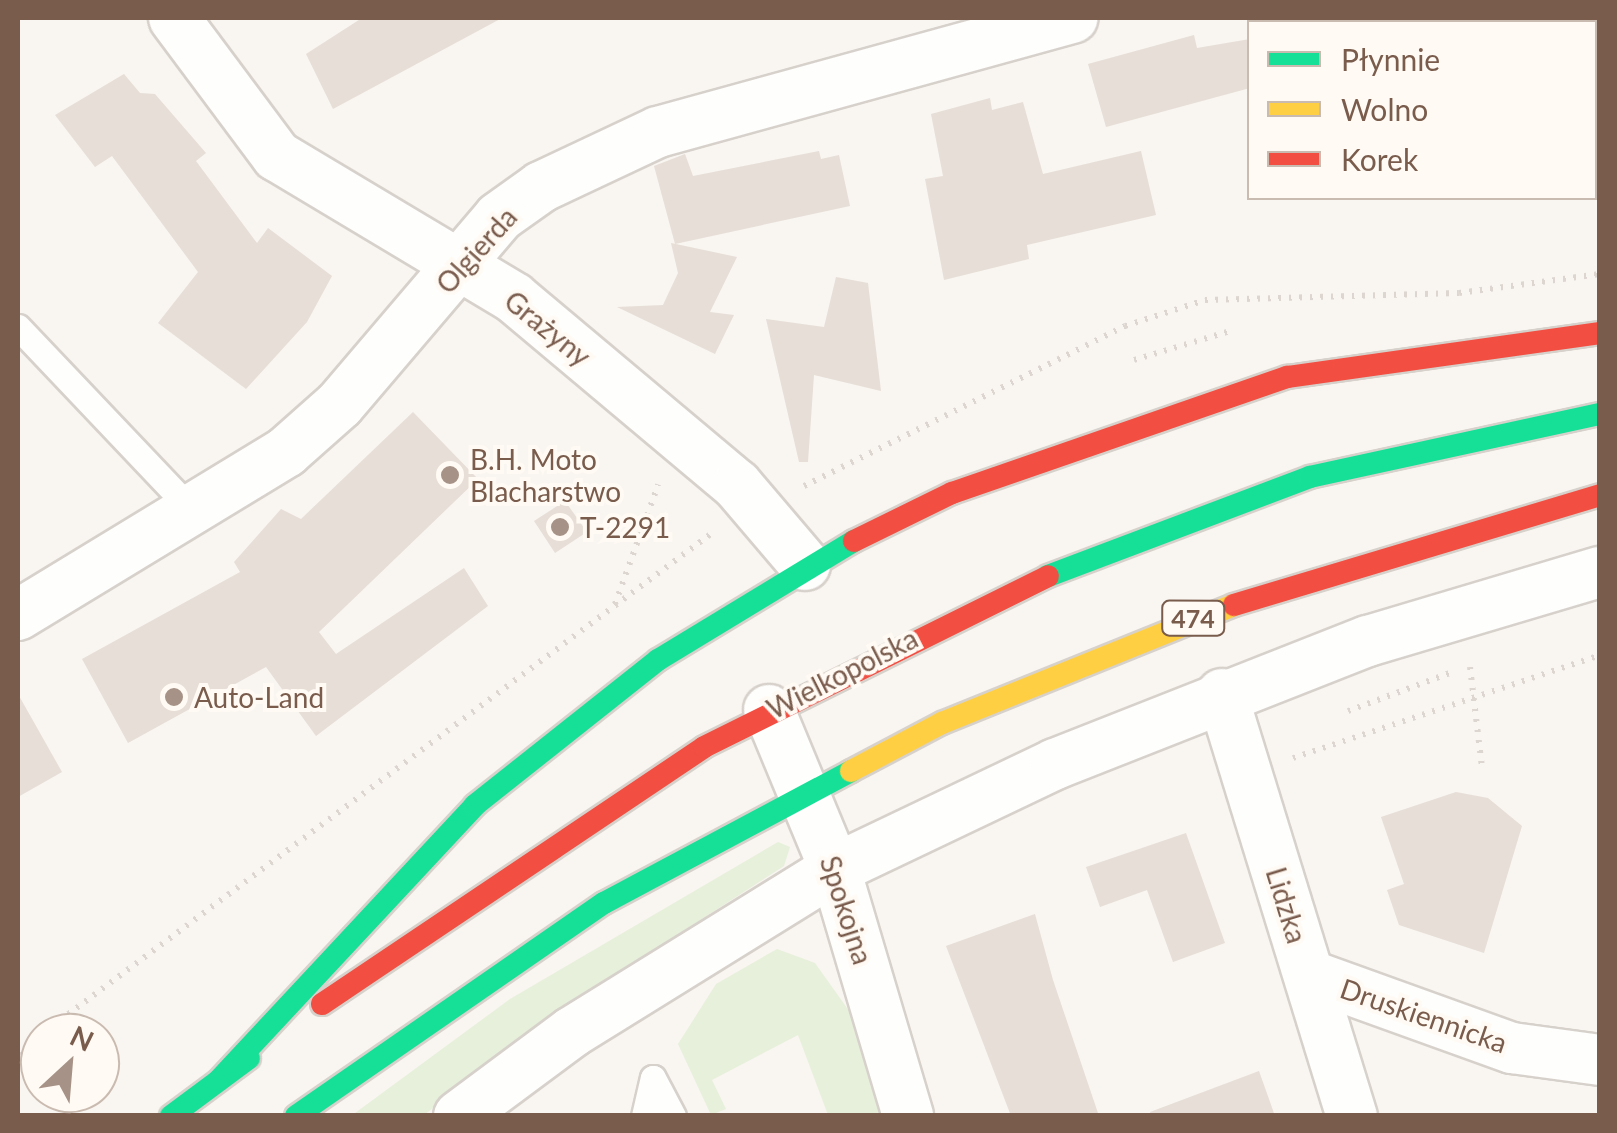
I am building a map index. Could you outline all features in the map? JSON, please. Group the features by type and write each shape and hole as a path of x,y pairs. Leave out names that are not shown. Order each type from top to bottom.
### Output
{"main road":[{"path":"218,1080 475,805 658,660 806,565 952,493 1233,392 1374,362 1600,333"},
{"name":"Wielkopolska","path":"170,1116 540,851 769,710 1006,591 1239,502 1400,452 1600,414"},
{"name":"474","path":"296,1116 604,903 805,790 1202,614 1600,495"}],"street":[{"name":"Olgierda","path":"18,614 188,507 286,452 340,404 521,201 614,147 1073,18"},
{"name":"Grażyny","path":"193,24 277,156 461,264 668,428 759,507 806,565"},
{"path":"459,1116 588,1021 835,868 1222,694 1600,572"},
{"name":"Lidzka","path":"1222,694 1352,1116"},
{"name":"Spokojna","path":"769,710 835,868 908,1116"},
{"name":"Druskiennicka","path":"1309,974 1512,1048 1600,1060"}],"lane":[{"path":"18,327 188,507"},
{"path":"644,1116 654,1078 674,1116"}],"path":[{"path":"792,492 1068,352 1205,300 1459,293 1600,274"},
{"path":"1134,360 1230,331"},
{"path":"615,605 668,428"},
{"path":"70,1013 726,524"},
{"path":"1293,758 1478,692 1600,655"},
{"path":"1470,667 1478,692 1482,767"},
{"path":"1348,711 1455,671"}],"green space":[{"path":"778,842 790,847 784,866 565,1007 424,1115 351,1116 510,999"},
{"path":"777,949 815,963 852,1015 881,1115 828,1115 798,1035 712,1080 726,1109 711,1115 678,1044 716,984"}],"building":[{"path":"362,18 502,18 333,109 306,54"},
{"path":"1194,35 1197,48 1247,40 1247,89 1106,127 1088,64"},
{"path":"124,74 140,93 155,94 206,153 196,161 257,243 268,228 332,276 307,322 246,389 158,323 198,272 112,156 95,167 55,115"},
{"path":"990,98 992,110 1023,102 1043,174 1141,151 1156,215 1027,245 1029,259 944,280 925,179 943,176 931,114"},
{"path":"819,151 821,159 839,155 850,206 675,244 654,166 685,154 693,176"},
{"path":"671,243 737,257 710,312 734,315 715,354 617,307 663,305 678,273"},
{"path":"836,277 868,283 881,391 814,375 808,462 799,462 766,319 824,327"},
{"path":"413,412 478,479 319,632 336,654 464,568 488,606 316,736 266,667 128,743 82,659 240,572 234,562 281,509 301,519"},
{"name":"T-2291","path":"565,501 587,532 555,553 534,521"},
{"path":"18,694 62,772 18,797"},
{"path":"1456,792 1488,798 1522,826 1484,953 1399,925 1387,890 1404,884 1381,817"},
{"path":"1186,833 1225,943 1173,962 1147,890 1100,907 1086,867"},
{"path":"1035,914 1099,1116 1011,1116 946,946"},
{"path":"1259,1071 1275,1116 1151,1116 1150,1112"}],"traffic: fast":[{"path":"1048,576 1310,477 1600,414"},
{"path":"219,1080 475,805 658,660 854,541"},
{"path":"296,1116 604,903 851,771"},
{"path":"171,1116 249,1058"}],"traffic: slow":[{"path":"851,771 942,723 1234,605"}],"traffic: jam":[{"path":"854,541 952,493 1287,377 1600,333"},
{"path":"1234,605 1600,495"},
{"path":"322,1004 704,747 1048,576"}],"place":[{"name":"B.H. Moto Blacharstwo","path":"450,475"},
{"name":"T-2291","path":"560,527"},
{"name":"Auto-Land","path":"174,697"}]}
